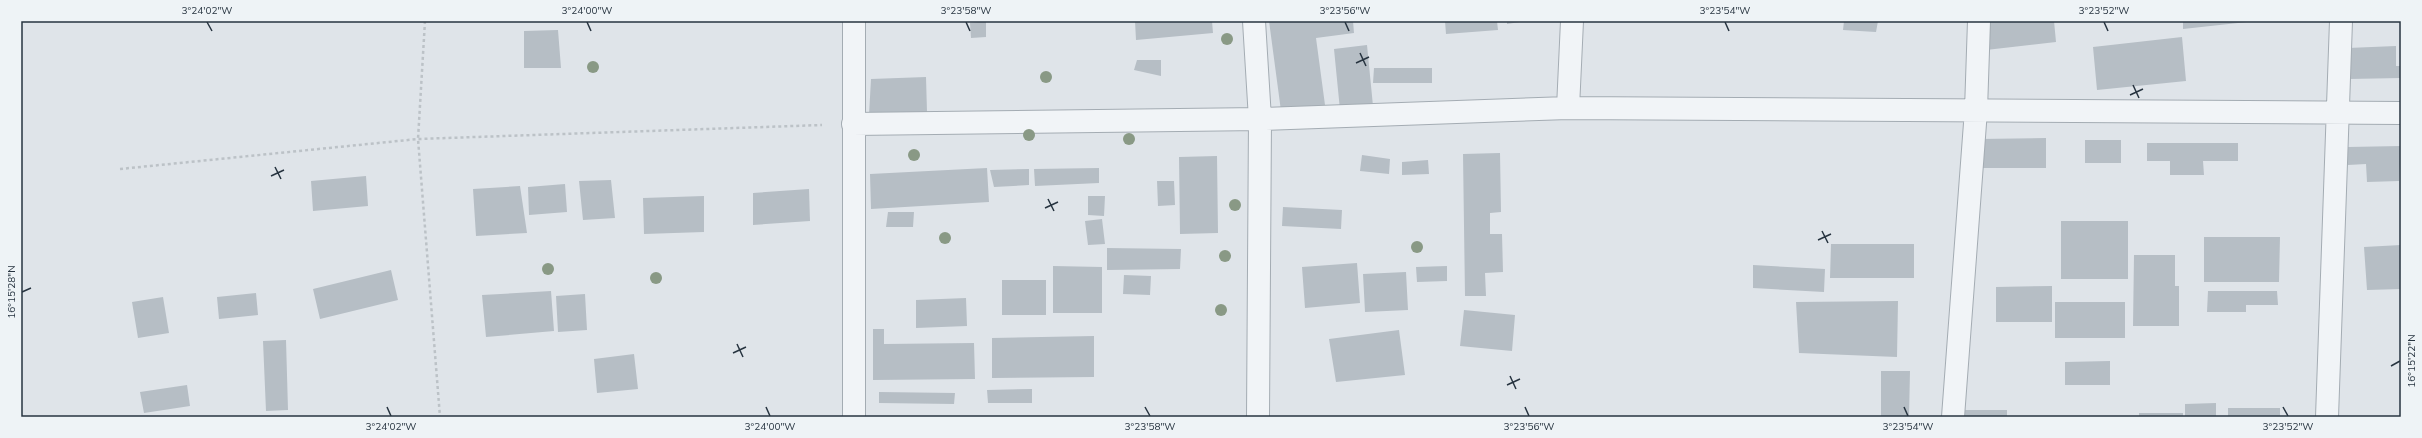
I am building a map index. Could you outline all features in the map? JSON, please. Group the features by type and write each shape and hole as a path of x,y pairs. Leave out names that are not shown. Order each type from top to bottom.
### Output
{"street":[{"path":"854,21 854,417"},
{"path":"1254,21 1260,119 1258,417"},
{"path":"1568,108 1572,21"},
{"path":"1953,417 1976,110 1978,21"},
{"path":"2327,417 2341,21"},
{"path":"853,124 1260,119 1568,108 2401,114"}],"path":[{"path":"425,21 418,139 440,417"},
{"path":"120,169 418,139 853,124"}],"building":[{"path":"986,21 986,37 971,38 970,23"},
{"path":"1135,21 1212,21 1213,33 1136,40"},
{"path":"1269,21 1353,21 1354,33 1316,38 1325,105 1281,111"},
{"path":"1445,21 1497,21 1498,30 1446,34"},
{"path":"1507,21 1520,21 1520,22 1507,24"},
{"path":"1844,21 1878,21 1876,32 1843,30"},
{"path":"1983,21 2054,21 2056,42 1986,50"},
{"path":"2183,21 2247,21 2247,22 2183,29"},
{"path":"558,30 561,68 524,68 524,31"},
{"path":"2182,37 2186,81 2097,90 2093,47"},
{"path":"1367,45 1373,106 1340,110 1334,49"},
{"path":"2396,46 2396,66 2401,66 2401,78 2349,79 2348,48"},
{"path":"1137,60 1161,60 1161,76 1134,70"},
{"path":"1374,68 1432,68 1432,83 1373,83"},
{"path":"926,77 927,112 869,115 871,79"},
{"path":"2046,138 2046,168 1979,168 1979,139"},
{"path":"2085,140 2121,140 2121,163 2085,163"},
{"path":"2147,143 2238,143 2238,161 2203,161 2204,175 2170,175 2170,161 2147,161"},
{"path":"2401,146 2399,181 2367,182 2366,164 2348,165 2348,147"},
{"path":"1500,153 1501,212 1490,213 1490,234 1502,234 1503,272 1485,273 1486,296 1465,296 1463,154"},
{"path":"1362,155 1390,159 1389,174 1360,171"},
{"path":"1217,156 1218,233 1180,234 1179,157"},
{"path":"1428,160 1429,174 1402,175 1402,162"},
{"path":"987,168 989,202 871,209 870,174"},
{"path":"1099,168 1099,183 1035,186 1034,169"},
{"path":"1029,169 1029,185 994,187 990,170"},
{"path":"366,176 368,206 313,211 311,181"},
{"path":"611,180 615,218 583,220 579,181"},
{"path":"1157,181 1174,181 1175,205 1158,206"},
{"path":"565,184 567,212 529,215 528,187"},
{"path":"520,186 527,233 476,236 473,189"},
{"path":"809,189 810,221 753,225 753,193"},
{"path":"704,196 704,232 644,234 643,198"},
{"path":"1088,196 1105,196 1104,216 1088,215"},
{"path":"1283,207 1342,210 1341,229 1282,226"},
{"path":"888,212 914,212 913,227 886,227"},
{"path":"1102,219 1105,244 1088,245 1085,221"},
{"path":"2061,221 2128,221 2128,279 2061,279"},
{"path":"2204,237 2280,237 2279,282 2204,282"},
{"path":"1831,244 1914,244 1914,278 1830,278"},
{"path":"2401,245 2401,289 2367,290 2364,247"},
{"path":"1107,248 1181,249 1180,269 1107,270"},
{"path":"2134,255 2175,255 2175,286 2179,286 2179,326 2133,326"},
{"path":"1357,263 1360,303 1305,308 1302,267"},
{"path":"1753,265 1825,269 1824,292 1753,288"},
{"path":"1053,266 1102,267 1102,313 1053,313"},
{"path":"1447,266 1447,281 1417,282 1416,267"},
{"path":"391,270 398,300 320,319 313,289"},
{"path":"1406,272 1408,310 1365,312 1363,274"},
{"path":"1124,275 1151,276 1150,295 1123,294"},
{"path":"1002,280 1046,280 1046,315 1002,315"},
{"path":"2052,286 2052,322 1996,322 1996,287"},
{"path":"551,291 554,331 486,337 482,295"},
{"path":"2208,291 2277,291 2278,305 2246,305 2246,312 2207,312"},
{"path":"256,293 258,315 219,319 217,297"},
{"path":"585,294 587,330 558,332 556,296"},
{"path":"163,297 169,333 138,338 132,302"},
{"path":"966,298 967,326 916,328 916,300"},
{"path":"1898,301 1897,357 1799,353 1796,302"},
{"path":"2055,302 2125,302 2125,338 2055,338"},
{"path":"1464,310 1515,315 1512,351 1460,346"},
{"path":"873,329 884,329 884,344 974,343 975,379 873,380"},
{"path":"1399,330 1405,375 1336,382 1329,339"},
{"path":"1094,336 1094,377 992,378 992,338"},
{"path":"286,340 288,410 266,411 263,341"},
{"path":"634,354 638,389 597,393 594,359"},
{"path":"2110,361 2110,385 2065,385 2065,362"},
{"path":"1881,371 1910,371 1909,417 1881,417"},
{"path":"187,385 190,406 144,413 140,392"},
{"path":"1032,389 1032,403 988,403 987,390"},
{"path":"879,392 955,393 954,404 879,403"},
{"path":"2216,403 2216,417 2185,417 2185,404"},
{"path":"2228,408 2280,408 2280,417 2228,417"},
{"path":"1964,410 2007,410 2007,417 1964,417"},
{"path":"2139,413 2183,413 2183,417 2139,417"}]}
